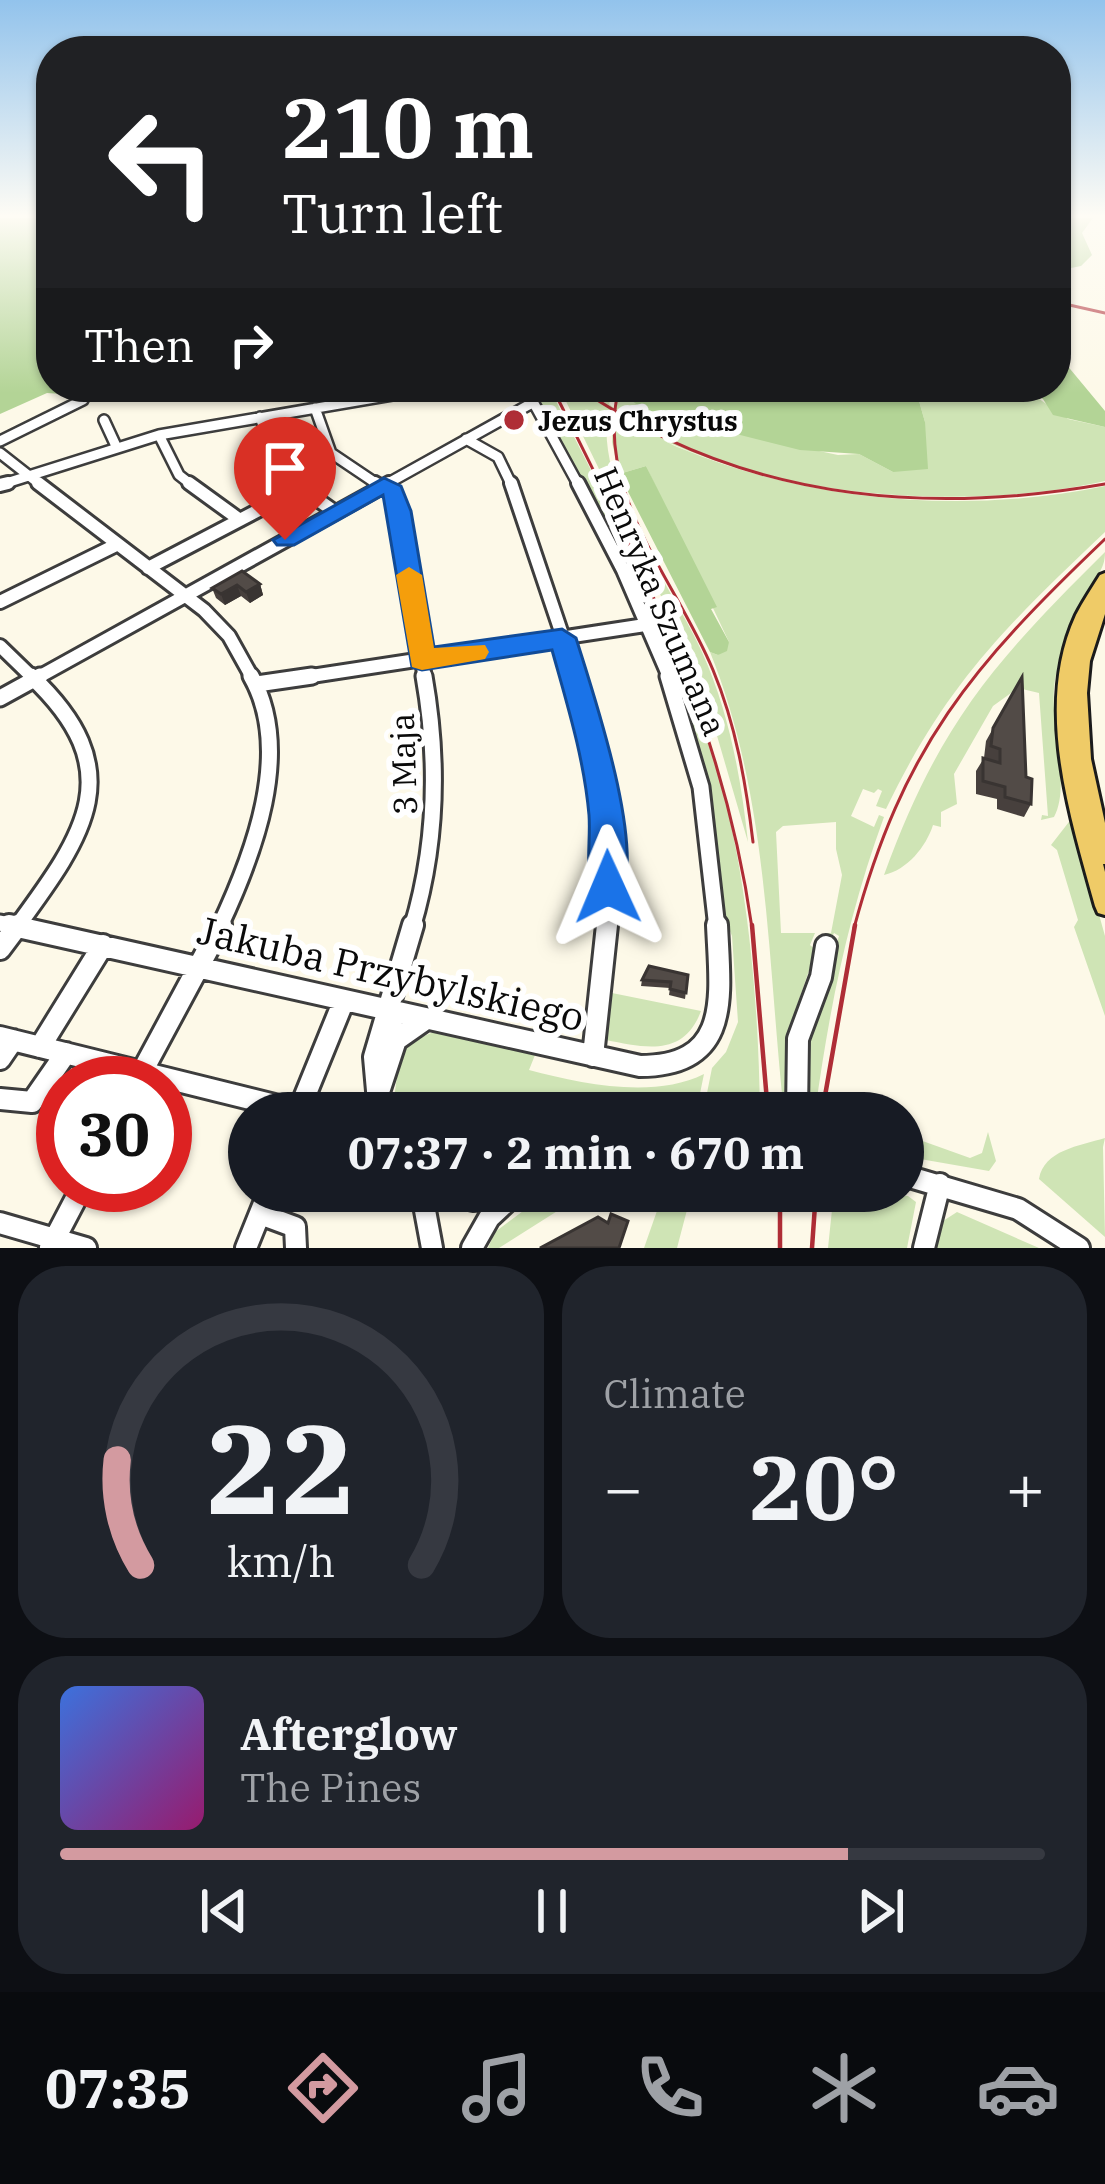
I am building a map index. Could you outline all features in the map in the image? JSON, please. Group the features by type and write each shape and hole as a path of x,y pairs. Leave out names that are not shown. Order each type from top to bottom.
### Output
{"main road":[{"path":"1105,578 1076,634 1065,704 1072,783 1105,906"},
{"path":"1105,598 1085,647 1078,721 1087,790 1105,856"}],"street":[{"path":"0,441 79,402"},
{"path":"0,485 159,435 350,402"},
{"path":"0,698 534,402"},
{"name":"Henryka Szumana","path":"534,402 585,493 680,711 701,785 714,870 720,993"},
{"path":"315,408 331,453 384,485"},
{"path":"260,417 274,466 335,512"},
{"path":"104,421 116,446"},
{"path":"159,435 179,475 240,520"},
{"path":"466,439 498,457 506,469 591,730 607,829 604,961 593,1056"},
{"path":"0,453 226,632 257,684 268,753 261,815 234,897 150,1056"},
{"name":"3 Maja","path":"377,1092 374,1057 422,894 434,819 435,744 399,511 393,491 384,485"},
{"path":"148,568 299,489"},
{"path":"0,602 116,545"},
{"path":"257,684 645,626"},
{"path":"0,646 76,724 90,768 77,829 8,925 0,949"},
{"name":"Jakuba Przybylskiego","path":"8,925 648,1067 685,1061 700,1051 714,1031 720,993"},
{"path":"40,1046 103,945"},
{"path":"797,1092 798,1039 821,976 826,946"},
{"path":"307,1092 344,1000"},
{"path":"382,1092 397,1040 388,1010"},
{"path":"397,1040 426,1018"},
{"path":"0,1059 6,1038 75,1056"},
{"path":"0,1100 32,1102 66,1053"},
{"path":"192,1089 228,1096"},
{"path":"924,1180 1018,1209 1079,1248"},
{"path":"923,1248 940,1184"},
{"path":"52,1244 69,1212"},
{"path":"475,1212 476,1241"},
{"path":"476,1241 494,1212"},
{"path":"246,1248 260,1214 295,1227 296,1248"},
{"path":"0,1223 52,1244 86,1248"}],"green space":[{"path":"0,276 36,276 36,398 0,414"},
{"path":"1071,370 1105,411 1105,427 1053,415 1045,402 1071,402"},
{"path":"538,402 557,402 656,602 706,728 743,891 759,1092 707,1092 712,1068 726,1052 738,1022 732,936 728,926 722,925 716,848 699,756 583,481"},
{"path":"566,402 596,402 680,448 782,481 835,491 944,501 999,500 1105,486 1105,532 981,659 932,726 886,809 876,806 882,791 863,789 851,816 874,827 879,815 884,817 841,963 818,1092 802,1092 800,1062 839,936 834,933 831,939 827,933 831,933 842,875 836,822 783,826 776,832 781,933 815,933 810,945 816,950 789,1029 788,1092 782,1092 755,821 729,707 710,652 718,655 729,642 646,466 619,474 612,442 613,415 608,412 607,442 624,504 689,625 720,698 748,842 699,674"},
{"path":"601,402 610,402 614,408 617,402 653,402 729,432 838,455 859,454 893,472 925,422 919,402 1044,402 1068,419 1105,427 1105,481 975,496 831,488 760,474 693,453 632,424"},
{"path":"634,402 919,402 928,469 893,472 859,454 800,450 645,411"},
{"path":"646,466 717,607 711,609 729,642 727,651 718,655 710,652 619,474"},
{"path":"1105,552 1068,635 1055,680 1061,787 1054,817 1041,820 1042,815 1048,816 1039,693 1018,688 993,706 954,774 957,804 941,812 941,827 933,825 914,856 884,875 926,776 973,698 1031,628"},
{"path":"1072,818 1105,936 1105,1016 1074,927 1078,920 1057,850 1051,845"},
{"path":"612,993 701,1011 685,1036 662,1046 606,1040"},
{"path":"436,1031 535,1055 529,1070 618,1087 663,1086 704,1074 700,1092 395,1092 407,1043"},
{"path":"988,1132 996,1161 989,1171 924,1160 924,1142 970,1158 982,1153"},
{"path":"1105,1138 1105,1237 1039,1179 1055,1155"},
{"path":"522,1212 556,1212 499,1248 488,1248 495,1232"},
{"path":"657,1212 686,1212 677,1248 644,1248"},
{"path":"832,1212 914,1212 907,1248 828,1248"},
{"path":"957,1212 1039,1248 935,1248 940,1223"}],"building":[{"path":"242,571 260,584 246,592 237,585 221,594 212,588"},
{"path":"1022,677 1031,804 1005,797 1005,787 983,781 983,758 1000,763 1000,749 991,746 993,728"},
{"path":"649,966 688,975 686,993 670,989 671,982 642,980"},
{"path":"611,1214 628,1221 619,1248 540,1248 598,1217 608,1223"}],"railway":[{"path":"1071,305 1105,313"},
{"path":"559,402 648,584 700,715 739,853 752,928"},
{"path":"602,402 616,410"},
{"path":"616,410 617,402"},
{"path":"616,410 701,454 831,490 966,498 1105,484"},
{"path":"616,410 617,463 627,499 721,691 739,755 753,842"},
{"path":"854,928 895,808 948,713 1017,628 1105,539"},
{"path":"752,925 766,1092"},
{"path":"826,1092 855,925"},
{"path":"780,1212 780,1248"},
{"path":"812,1248 815,1212"}],"slow traffic":[{"path":"409,575 422,659 475,652"}],"place":[{"name":"Jezus Chrystus","path":"514,420"}],"route":[{"path":"285,540 384,485 393,491 399,511 422,659 562,638 596,749 606,815 608,887"}]}
